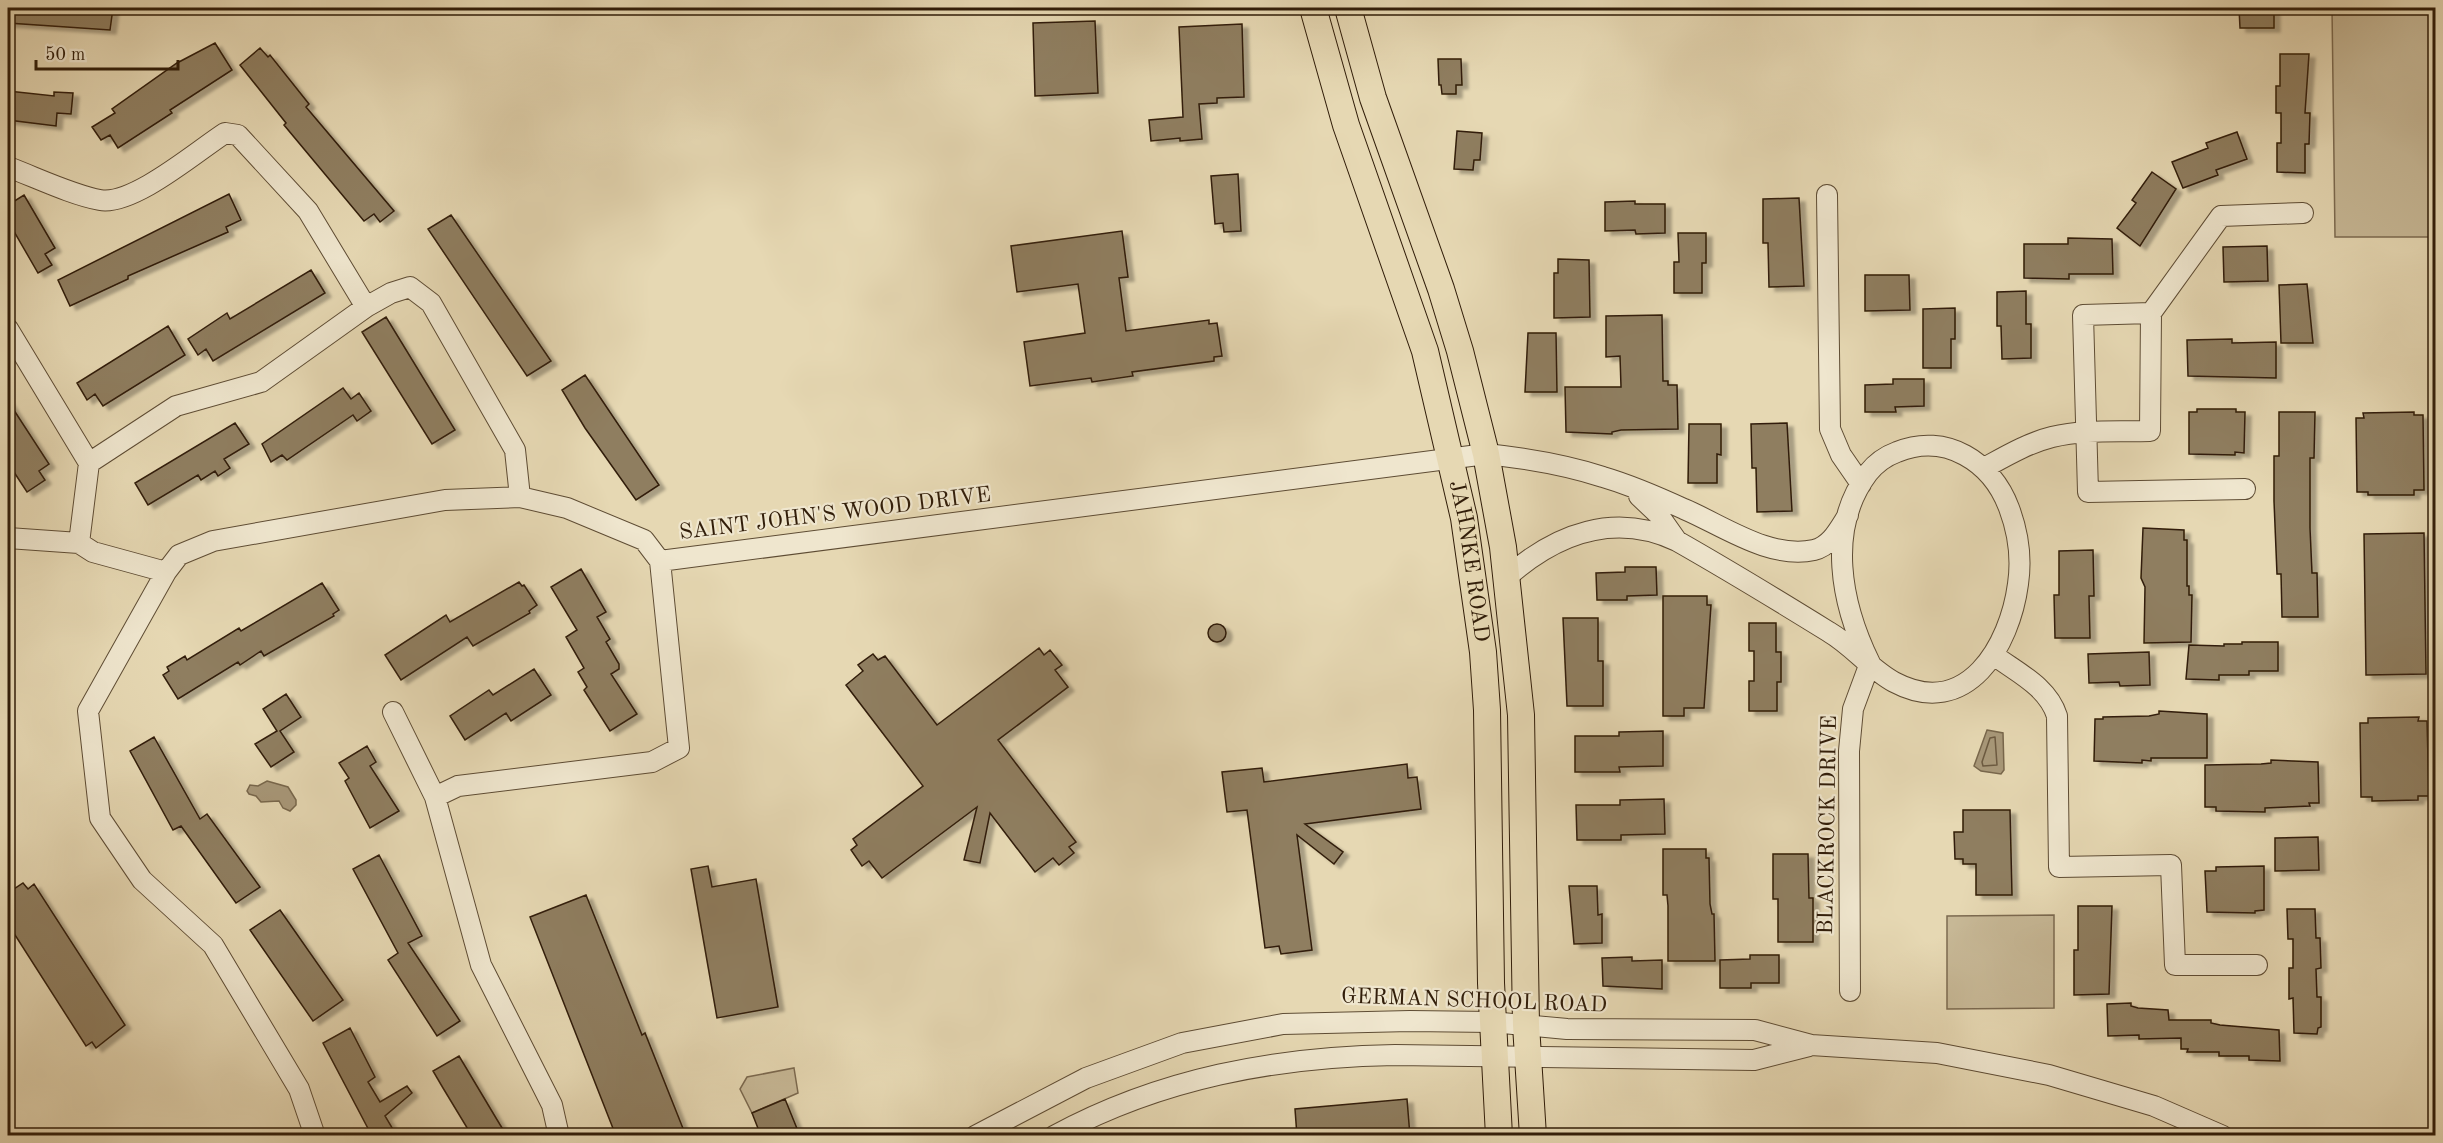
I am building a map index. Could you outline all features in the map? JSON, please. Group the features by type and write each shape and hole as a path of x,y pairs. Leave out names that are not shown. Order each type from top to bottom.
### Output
{"main road":[{"name":"JAHNKE ROAD","path":"1313,8 1346,125 1415,318 1452,457 1474,585 1485,687 1492,1022 1499,1136"},
{"name":"JAHNKE ROAD","path":"1348,8 1373,98 1447,310 1486,454 1507,577 1517,659 1522,736 1526,1025 1533,1136"}],"street":[{"path":"8,167 101,200 121,199 141,189 225,133 238,135 308,211 366,307"},
{"path":"1827,195 1830,429 1840,455 1861,484"},
{"path":"1984,468 2044,440 2086,432 2150,431 2151,314 2221,216 2303,213"},
{"path":"89,463 176,406 261,382 366,307 391,293 410,287 431,303 515,450 519,497"},
{"path":"2151,314 2083,315 2088,492 2245,489"},
{"path":"8,329 89,463 80,543"},
{"path":"1507,577 1542,552 1591,530 1617,526 1642,528 1677,541 1832,634 1896,683 1909,688 1933,691 1947,689 1971,680 1995,656 2012,614 2019,582 2019,556 2015,529 2000,488 1984,468 1956,450 1922,446 1907,448 1878,463 1861,484 1848,515 1843,543 1843,587 1854,628 1870,663"},
{"name":"SAINT JOHN'S WOOD DRIVE","path":"315,1136 299,1089 213,945 141,879 100,818 88,711 166,572 179,555 213,541 445,500 519,497 567,508 644,540 660,561 1486,454 1586,472 1625,485 1755,541 1793,550 1822,547 1836,534 1848,515"},
{"path":"1625,485 1658,514 1677,541"},
{"path":"8,538 80,543 93,552 166,572"},
{"path":"435,797 458,786 652,762 679,748 660,561"},
{"path":"1995,656 2037,686 2054,705 2058,729 2059,867 2171,865 2175,965 2257,965"},
{"name":"BLACKROCK DRIVE","path":"1850,992 1849,751 1853,709 1870,663"},
{"path":"393,712 435,797 481,965 552,1105 560,1136"},
{"name":"GERMAN SCHOOL ROAD","path":"975,1136 1055,1092 1117,1065 1216,1035 1318,1021 1492,1022 1567,1029 1755,1030 1811,1045 1886,1048 1989,1062 2049,1075 2135,1100 2223,1136"},
{"name":"GERMAN SCHOOL ROAD","path":"1054,1136 1145,1095 1239,1068 1336,1056 1494,1055 1528,1058 1754,1060 1811,1045"}],"shaded area":[{"path":"2332,8 2435,8 2435,237 2335,237"},
{"path":"2054,915 2054,1008 1947,1009 1947,916"},
{"path":"794,1068 798,1093 752,1113 740,1089 747,1077"}],"water":[{"path":"1987,730 2003,733 2004,770 2001,774 1981,771 1974,766"},
{"path":"267,781 288,787 296,800 296,805 290,811 283,808 279,801 261,802 247,791 250,785 258,786"}],"building":[{"path":"8,8 113,8 110,30 8,23"},
{"path":"2239,8 2274,8 2274,28 2240,28"},
{"path":"1095,21 1098,93 1035,96 1033,23"},
{"path":"1242,24 1244,97 1217,98 1217,103 1199,104 1202,139 1180,141 1180,138 1151,141 1149,120 1183,117 1179,27"},
{"path":"215,43 232,70 170,110 172,113 118,148 110,135 101,140 92,127 115,113 112,109 177,63"},
{"path":"260,48 268,57 270,55 309,104 306,107 394,211 380,222 374,214 364,221 284,125 286,123 240,65"},
{"path":"2280,54 2309,54 2305,113 2310,113 2309,144 2305,144 2305,173 2277,172 2277,143 2281,143 2281,113 2276,113 2276,86 2280,86"},
{"path":"1438,59 1461,59 1462,85 1456,85 1456,94 1442,94 1441,85 1439,85"},
{"path":"8,91 54,96 54,92 73,93 71,114 57,113 56,126 8,120"},
{"path":"1457,131 1482,133 1480,160 1474,160 1473,170 1454,169"},
{"path":"2237,132 2247,159 2216,170 2218,175 2183,188 2172,162 2208,148 2206,143"},
{"path":"2152,172 2176,189 2140,246 2117,228 2136,203 2132,200"},
{"path":"1238,174 1241,231 1224,232 1223,223 1215,224 1211,176"},
{"path":"229,194 241,220 226,227 228,232 128,276 128,279 70,306 58,280"},
{"path":"24,195 55,248 45,254 52,265 38,273 8,221 8,205"},
{"path":"1799,198 1804,286 1769,287 1768,243 1763,243 1763,199"},
{"path":"1635,201 1635,204 1665,204 1665,233 1636,234 1635,230 1605,231 1605,202"},
{"path":"451,215 551,361 527,376 428,229"},
{"path":"1122,231 1128,277 1119,278 1126,331 1209,320 1209,324 1217,323 1222,356 1214,357 1214,361 1132,372 1133,376 1092,382 1091,378 1030,386 1024,342 1085,333 1078,284 1017,292 1011,246"},
{"path":"1678,233 1706,233 1706,263 1702,263 1702,293 1674,293 1674,262 1679,262"},
{"path":"2068,238 2112,239 2113,274 2069,274 2069,279 2024,278 2024,244 2068,244"},
{"path":"2267,246 2268,281 2224,282 2223,247"},
{"path":"1558,259 1589,260 1590,317 1554,318 1554,273 1558,273"},
{"path":"311,270 325,293 213,361 206,349 198,355 188,339 227,313 230,319"},
{"path":"1865,275 1909,275 1910,310 1865,311"},
{"path":"2307,284 2313,343 2281,343 2279,285"},
{"path":"2026,291 2026,324 2031,324 2031,358 2002,359 2001,326 1997,326 1997,292"},
{"path":"1955,308 1955,339 1951,339 1951,368 1923,368 1923,309"},
{"path":"1662,315 1663,381 1668,381 1668,385 1677,385 1678,429 1621,430 1612,432 1612,434 1566,432 1565,387 1621,387 1620,356 1606,357 1606,316"},
{"path":"386,317 455,430 432,444 362,332"},
{"path":"168,326 185,355 103,406 95,394 87,400 77,383"},
{"path":"1528,333 1556,333 1557,392 1525,392"},
{"path":"2232,339 2232,343 2276,342 2276,378 2188,376 2187,340"},
{"path":"585,375 659,485 636,500 585,428 562,390"},
{"path":"1893,379 1924,379 1924,406 1895,407 1896,412 1865,412 1865,385 1893,384"},
{"path":"343,388 351,399 359,393 371,411 357,421 353,415 287,460 282,455 271,462 262,444"},
{"path":"8,401 49,464 39,471 45,480 27,492 8,463"},
{"path":"2197,409 2236,409 2236,412 2245,412 2244,453 2235,452 2235,455 2189,454 2189,412 2197,412"},
{"path":"2279,412 2315,412 2314,458 2310,458 2310,528 2312,573 2317,573 2318,617 2282,617 2281,574 2277,574 2274,501 2274,456 2279,456"},
{"path":"2414,412 2414,415 2423,415 2424,490 2414,490 2414,495 2368,495 2368,492 2357,492 2356,418 2364,418 2363,413"},
{"path":"235,423 249,444 224,459 230,468 218,476 215,471 201,480 198,475 148,505 135,483"},
{"path":"1787,423 1792,511 1757,512 1756,468 1752,468 1751,424"},
{"path":"1689,424 1721,424 1721,455 1717,454 1717,483 1688,483"},
{"path":"2143,528 2184,530 2184,540 2187,540 2187,586 2189,586 2189,595 2192,595 2191,642 2144,643 2145,587 2141,578"},
{"path":"2424,533 2426,674 2366,675 2364,534"},
{"path":"2093,550 2094,596 2089,596 2090,638 2055,638 2054,595 2059,595 2059,551"},
{"path":"1625,567 1656,567 1657,595 1627,596 1627,600 1597,600 1596,573 1625,572"},
{"path":"581,569 606,612 597,617 610,639 606,642 619,664 619,669 611,674 637,714 610,731 584,690 587,687 578,672 584,668 566,637 577,630 551,587"},
{"path":"519,582 522,586 524,585 537,605 529,611 530,613 473,646 467,637 401,680 385,655 446,615 450,622"},
{"path":"322,583 339,610 333,614 334,616 264,656 261,651 240,665 238,662 178,699 163,675 169,671 167,667 185,656 187,660 239,628 241,631"},
{"path":"1663,596 1707,596 1707,605 1711,605 1704,708 1684,708 1684,716 1663,716"},
{"path":"1563,618 1598,618 1598,661 1603,661 1603,706 1567,706"},
{"path":"1749,623 1776,623 1776,652 1781,652 1781,682 1777,682 1777,711 1749,711 1749,681 1754,681 1754,651 1749,651"},
{"path":"1217,624 1223,627 1226,633 1223,639 1217,642 1211,639 1208,633 1211,627"},
{"path":"2242,642 2278,642 2278,671 2249,671 2249,675 2219,675 2219,680 2186,679 2189,645 2224,646 2224,644 2242,644"},
{"path":"1039,648 1044,655 1050,650 1062,665 1055,670 1068,687 998,740 1076,842 1069,847 1074,853 1059,865 1053,858 1035,872 990,813 980,863 964,860 977,807 882,878 869,861 862,866 851,850 857,845 853,839 923,786 846,685 863,671 858,665 873,654 878,660 885,656 937,725"},
{"path":"2149,652 2150,685 2120,686 2119,682 2089,683 2088,654"},
{"path":"534,669 551,695 511,721 506,713 465,740 450,716 489,690 493,695"},
{"path":"286,694 301,717 280,731 294,752 271,767 255,744 277,731 263,709"},
{"path":"2159,711 2207,714 2207,758 2151,758 2151,761 2142,760 2142,763 2094,761 2095,719 2149,716 2159,714"},
{"path":"2419,717 2418,721 2427,721 2429,796 2418,796 2418,800 2372,801 2372,797 2361,797 2360,723 2368,723 2368,718"},
{"path":"1663,731 1663,766 1619,767 1620,772 1575,772 1575,736 1619,736 1619,732"},
{"path":"154,737 200,819 207,814 260,887 236,903 181,826 173,830 130,751"},
{"path":"367,746 376,762 370,766 399,811 370,828 345,781 349,778 339,763"},
{"path":"2271,760 2318,762 2319,803 2309,803 2310,806 2265,808 2265,812 2216,811 2216,807 2205,807 2205,765 2261,764 2271,763"},
{"path":"1407,764 1408,778 1417,777 1421,809 1305,824 1343,852 1334,864 1297,835 1312,950 1281,954 1279,946 1265,948 1247,810 1227,812 1222,772 1262,768 1264,782"},
{"path":"1664,799 1665,834 1621,835 1621,840 1577,840 1576,805 1620,805 1620,800"},
{"path":"1963,810 2010,810 2012,895 1976,895 1976,864 1963,864 1963,859 1955,859 1954,832 1963,832"},
{"path":"2318,837 2319,870 2275,871 2275,838"},
{"path":"1663,849 1706,849 1706,858 1709,858 1710,904 1712,914 1714,914 1715,961 1668,961 1668,906 1667,895 1663,895"},
{"path":"1773,854 1808,854 1809,898 1813,898 1813,942 1778,942 1778,899 1773,899"},
{"path":"379,855 422,936 408,943 460,1021 437,1036 388,960 398,953 353,869"},
{"path":"708,866 712,887 756,879 778,1007 717,1018 691,869"},
{"path":"2264,866 2264,910 2255,911 2255,913 2207,912 2205,871 2216,871 2216,867"},
{"path":"23,883 28,889 34,884 125,1025 96,1048 92,1042 86,1046 8,924 8,893"},
{"path":"1569,886 1597,886 1598,915 1602,914 1602,943 1574,944"},
{"path":"586,895 642,1035 645,1033 686,1136 616,1136 530,917"},
{"path":"2078,906 2112,906 2109,994 2074,995 2074,950 2078,950"},
{"path":"2287,909 2315,909 2316,938 2320,938 2321,968 2316,969 2317,997 2321,997 2321,1027 2318,1028 2317,1034 2294,1033 2293,998 2289,999 2289,968 2293,968 2293,939 2288,939"},
{"path":"280,910 343,1000 313,1021 250,930"},
{"path":"1750,955 1779,955 1779,983 1751,983 1751,988 1720,988 1720,960 1750,959"},
{"path":"1632,957 1632,961 1662,960 1662,989 1603,986 1602,958"},
{"path":"2131,1003 2131,1006 2138,1008 2168,1010 2169,1020 2211,1020 2211,1023 2220,1025 2279,1030 2280,1061 2249,1060 2249,1056 2219,1056 2219,1052 2187,1052 2188,1049 2181,1049 2181,1038 2139,1039 2139,1035 2108,1036 2107,1004"},
{"path":"350,1028 375,1077 368,1082 380,1102 407,1086 412,1093 385,1116 397,1136 372,1136 323,1043"},
{"path":"459,1056 507,1136 472,1136 443,1088 433,1071"},
{"path":"785,1099 800,1136 761,1136 752,1113"},
{"path":"1407,1099 1410,1136 1297,1136 1295,1109"}]}
